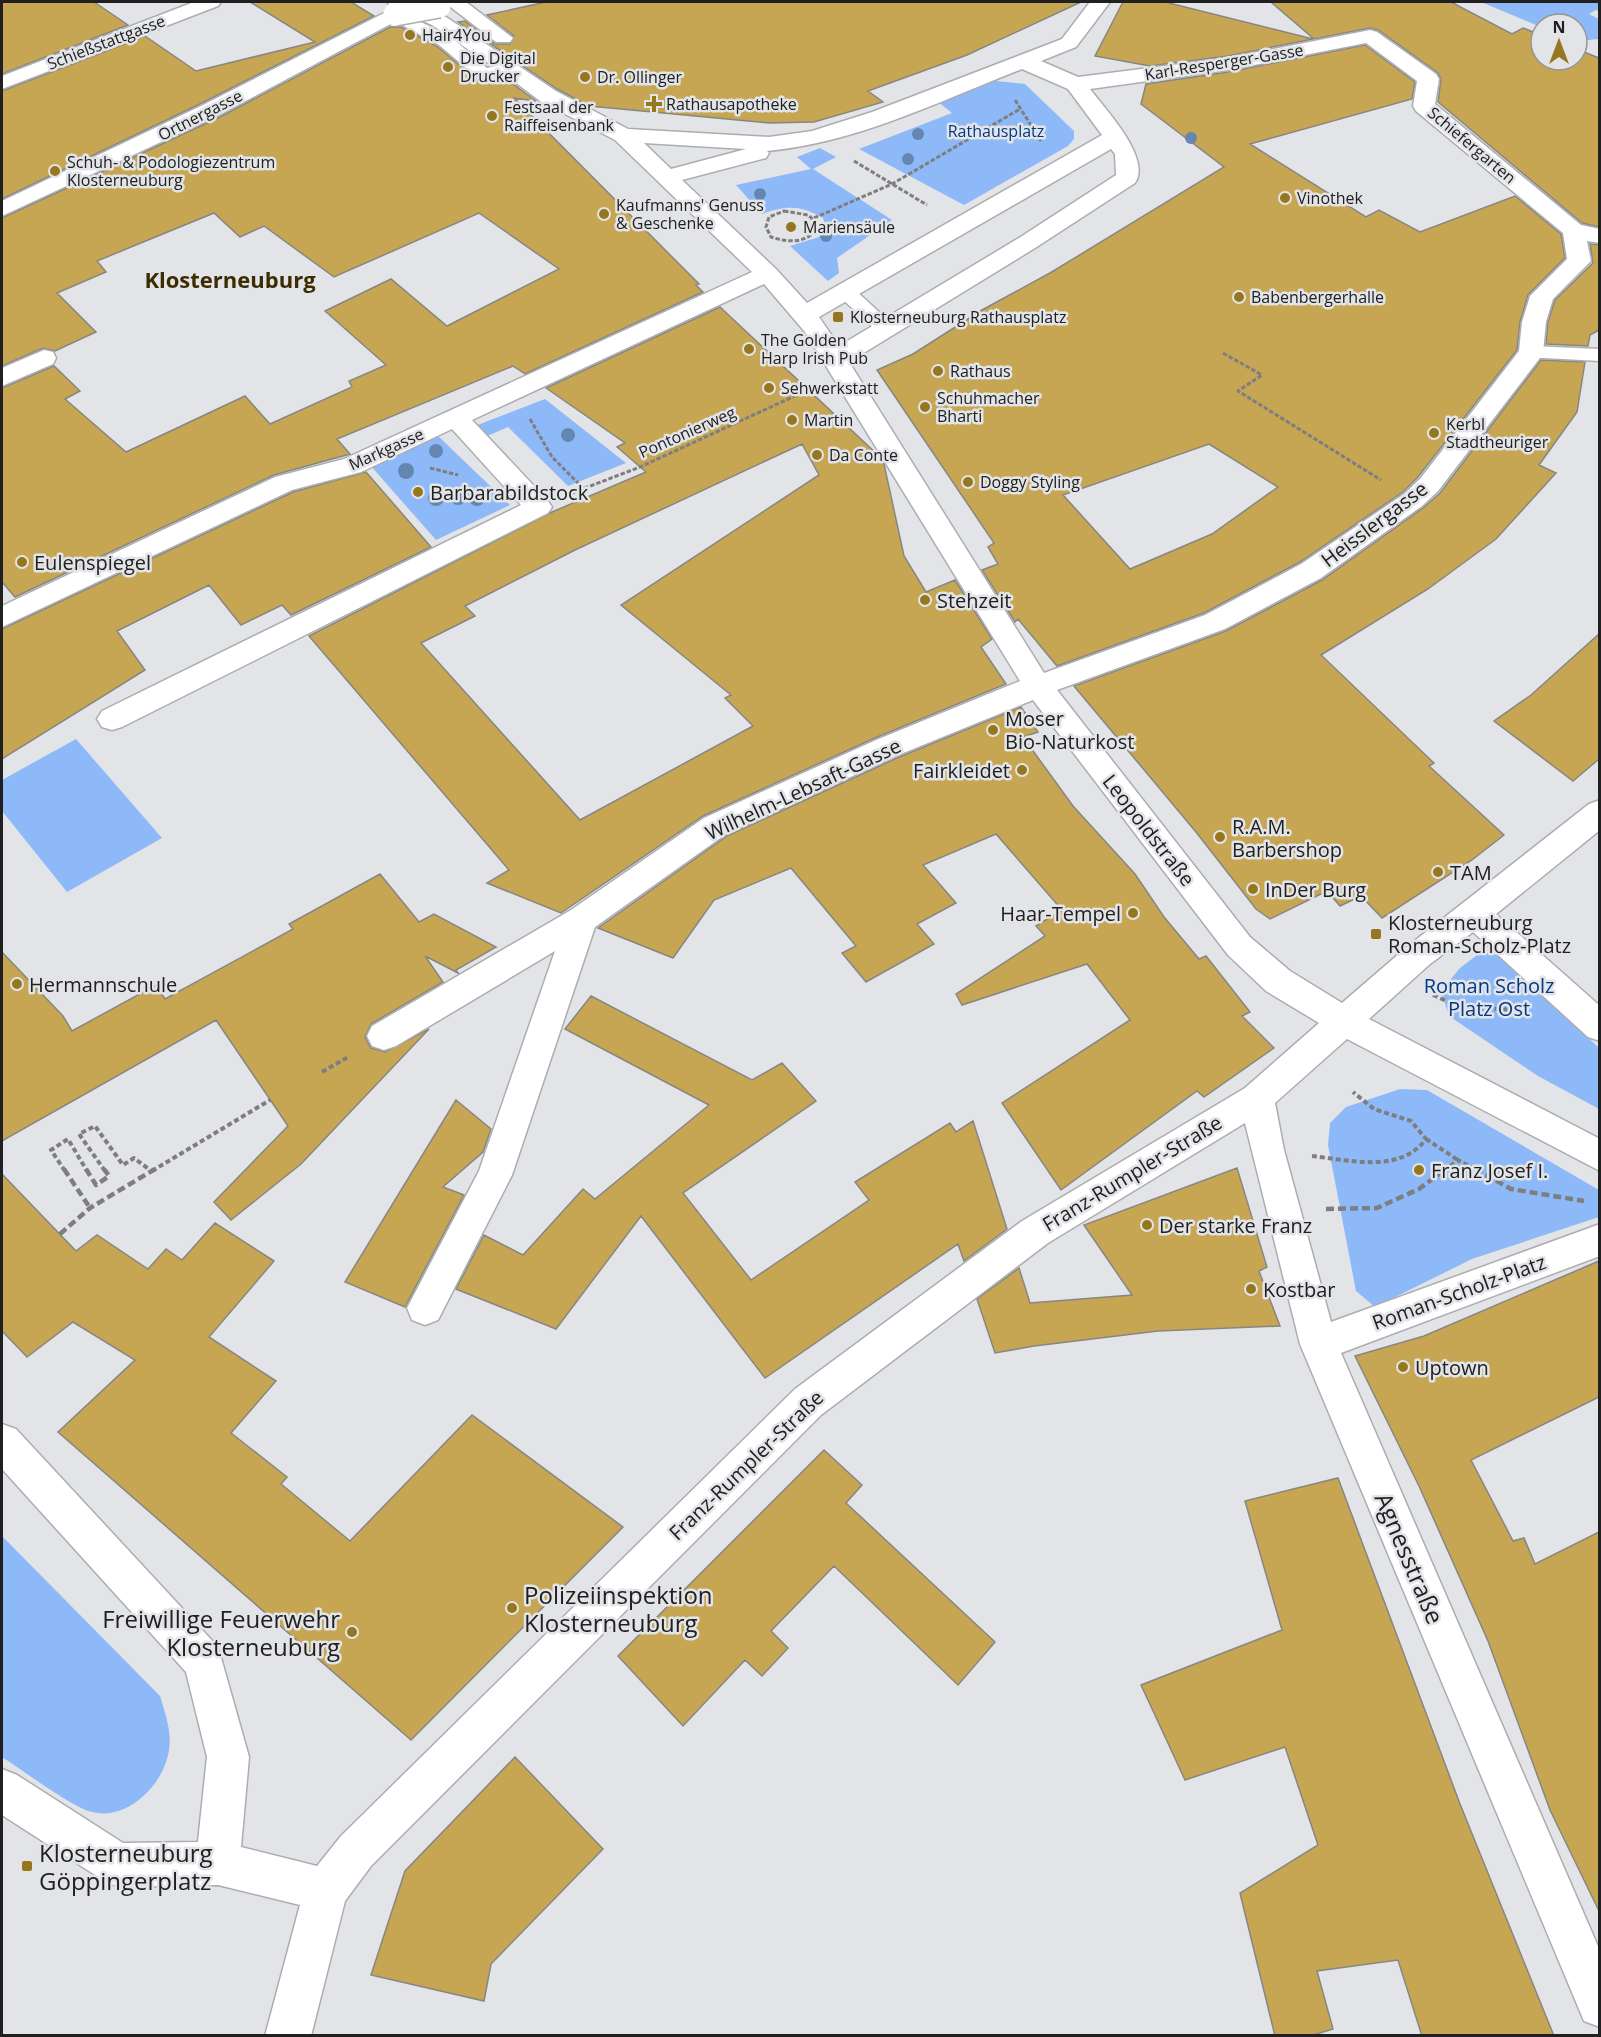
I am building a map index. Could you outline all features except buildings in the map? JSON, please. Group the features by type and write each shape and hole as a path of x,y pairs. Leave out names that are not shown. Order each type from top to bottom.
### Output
{"street":[{"name":"Schießstattgasse","path":"2,83 212,2"},
{"path":"622,135 768,144 815,137 880,117 1069,43 1100,2"},
{"path":"447,8 512,68 548,96 622,135 768,274 804,315 838,367 885,329 1127,178 1126,154 1076,84 1022,61"},
{"path":"388,10 447,8 512,44 548,96"},
{"name":"Ortnergasse","path":"2,209 212,110 388,10"},
{"name":"Karl-Resperger-Gasse","path":"1076,84 1228,64 1370,36"},
{"name":"Schiefergarten","path":"1370,36 1428,79 1425,106 1574,231 1599,236"},
{"path":"804,315 1115,137"},
{"path":"667,177 759,153 768,144"},
{"path":"1532,352 1534,322 1542,296 1579,261 1574,231"},
{"name":"Markgasse","path":"7,606 284,483 352,466 768,274"},
{"name":"Heisslergasse","path":"1038,686 1215,622 1311,571 1413,500 1429,485 1532,352"},
{"path":"2,378 44,358"},
{"name":"Leopoldstraße","path":"838,367 1038,686 1239,946 1278,981 1345,1022 1599,1156"},
{"path":"112,719 531,499 456,418"},
{"name":"Wilhelm-Lebsaft-Gasse","path":"384,1036 582,919 715,826 886,748 1038,686"},
{"name":"Franz-Rumpler-Straße","path":"288,2036 326,1890 356,1851 807,1402 1035,1232 1257,1098 1419,955 1474,914 1599,812"},
{"path":"1474,914 1589,1018"},
{"path":"425,1308 495,1175 582,919"},
{"name":"Agnesstraße","path":"1257,1098 1268,1150 1320,1344 1599,2005"},
{"name":"Roman-Scholz-Platz","path":"1320,1344 1599,1240"},
{"path":"2,1442 204,1661 228,1757 218,1863"},
{"path":"2,1790 118,1865 218,1863 326,1890"}],"lane":[{"path":"388,10 445,41 484,74 512,68"},
{"path":"846,292 885,329"},
{"path":"1532,352 1599,355"}],"path":[{"path":"814,218 819,225 816,233 808,238 789,242 771,237 766,227 769,217 784,211 801,212 814,218 892,184 1020,109 1042,141 1032,147"},
{"path":"815,137 961,225"},
{"path":"1223,353 1262,375 1238,392 1413,500"},
{"name":"Pontonierweg","path":"531,499 584,488 640,466 838,367"},
{"path":"521,387 541,445 562,469 584,488"},
{"path":"374,455 531,499"},
{"path":"1394,978 1460,1007 1563,1011 1589,1018"},
{"path":"1353,1092 1374,1109 1411,1121 1426,1139 1458,1160 1511,1189 1588,1202"},
{"path":"60,1234 90,1208 270,1100"},
{"path":"90,1208 51,1150 68,1139 96,1185 109,1176 79,1134 95,1126 123,1165 134,1158 150,1170"},
{"path":"1268,1150 1362,1161 1398,1161 1422,1147 1426,1139"},
{"path":"1284,1210 1377,1208 1419,1189 1458,1160"}],"green space":[{"path":"1481,2 1598,2 1599,11 1596,10 1589,14 1589,12 1529,12 1529,22"},
{"path":"1589,14 1599,19 1599,39 1589,40"},
{"name":"Rathausplatz","path":"987,80 1025,84 1074,131 1074,139 1068,146 964,205 859,149 952,113 937,101"},
{"path":"820,148 836,157 813,169 892,220 837,258 839,273 828,281 790,246 819,237 826,228 823,218 808,211 793,208 762,214 736,185 811,169 797,157"},
{"path":"545,399 626,463 568,486 508,427 485,437 475,426"},
{"path":"437,435 510,505 436,540 370,465"},
{"path":"76,739 162,838 67,892 2,811 2,780"},
{"name":"Roman Scholz Platz Ost","path":"1481,952 1503,956 1599,1048 1599,1109 1538,1076 1449,1016 1441,991 1460,968"},
{"path":"1400,1089 1427,1090 1599,1190 1599,1217 1472,1259 1375,1307 1356,1291 1328,1145 1330,1123 1346,1107"},
{"path":"2,1536 160,1696 170,1736 166,1763 152,1787 130,1806 105,1813 83,1809 2,1757"}],"place":[{"name":"Hair4You","path":"410,35"},
{"name":"Die Digital Drucker","path":"448,67"},
{"name":"Dr. Ollinger","path":"585,77"},
{"name":"Rathausapotheke","path":"654,104"},
{"name":"Festsaal der Raiffeisenbank","path":"492,116"},
{"name":"Schuh- & Podologiezentrum Klosterneuburg","path":"55,171"},
{"name":"Vinothek","path":"1285,198"},
{"name":"Kaufmanns' Genuss & Geschenke","path":"604,214"},
{"name":"Mariensäule","path":"791,227"},
{"name":"Babenbergerhalle","path":"1239,297"},
{"name":"Klosterneuburg Rathausplatz","path":"838,317"},
{"name":"The Golden Harp Irish Pub","path":"749,349"},
{"name":"Rathaus","path":"938,371"},
{"name":"Sehwerkstatt","path":"769,388"},
{"name":"Schuhmacher Bharti","path":"925,407"},
{"name":"Martin","path":"792,420"},
{"name":"Kerbl Stadtheuriger","path":"1434,433"},
{"name":"Da Conte","path":"817,455"},
{"name":"Doggy Styling","path":"968,482"},
{"name":"Barbarabildstock","path":"418,492"},
{"name":"Eulenspiegel","path":"22,562"},
{"name":"Stehzeit","path":"925,600"},
{"name":"Moser Bio-Naturkost","path":"993,730"},
{"name":"Fairkleidet","path":"1022,770"},
{"name":"R.A.M. Barbershop","path":"1220,837"},
{"name":"TAM","path":"1438,872"},
{"name":"InDer Burg","path":"1253,889"},
{"name":"Haar-Tempel","path":"1133,913"},
{"name":"Klosterneuburg Roman-Scholz-Platz","path":"1376,934"},
{"name":"Hermannschule","path":"17,984"},
{"name":"Franz Josef I.","path":"1419,1170"},
{"name":"Der starke Franz","path":"1147,1225"},
{"name":"Kostbar","path":"1251,1289"},
{"name":"Uptown","path":"1403,1367"},
{"name":"Polizeiinspektion Klosterneuburg","path":"512,1608"},
{"name":"Freiwillige Feuerwehr Klosterneuburg","path":"352,1632"},
{"name":"Klosterneuburg Göppingerplatz","path":"27,1866"}],"district":[{"name":"Klosterneuburg","path":"230,279"}]}
